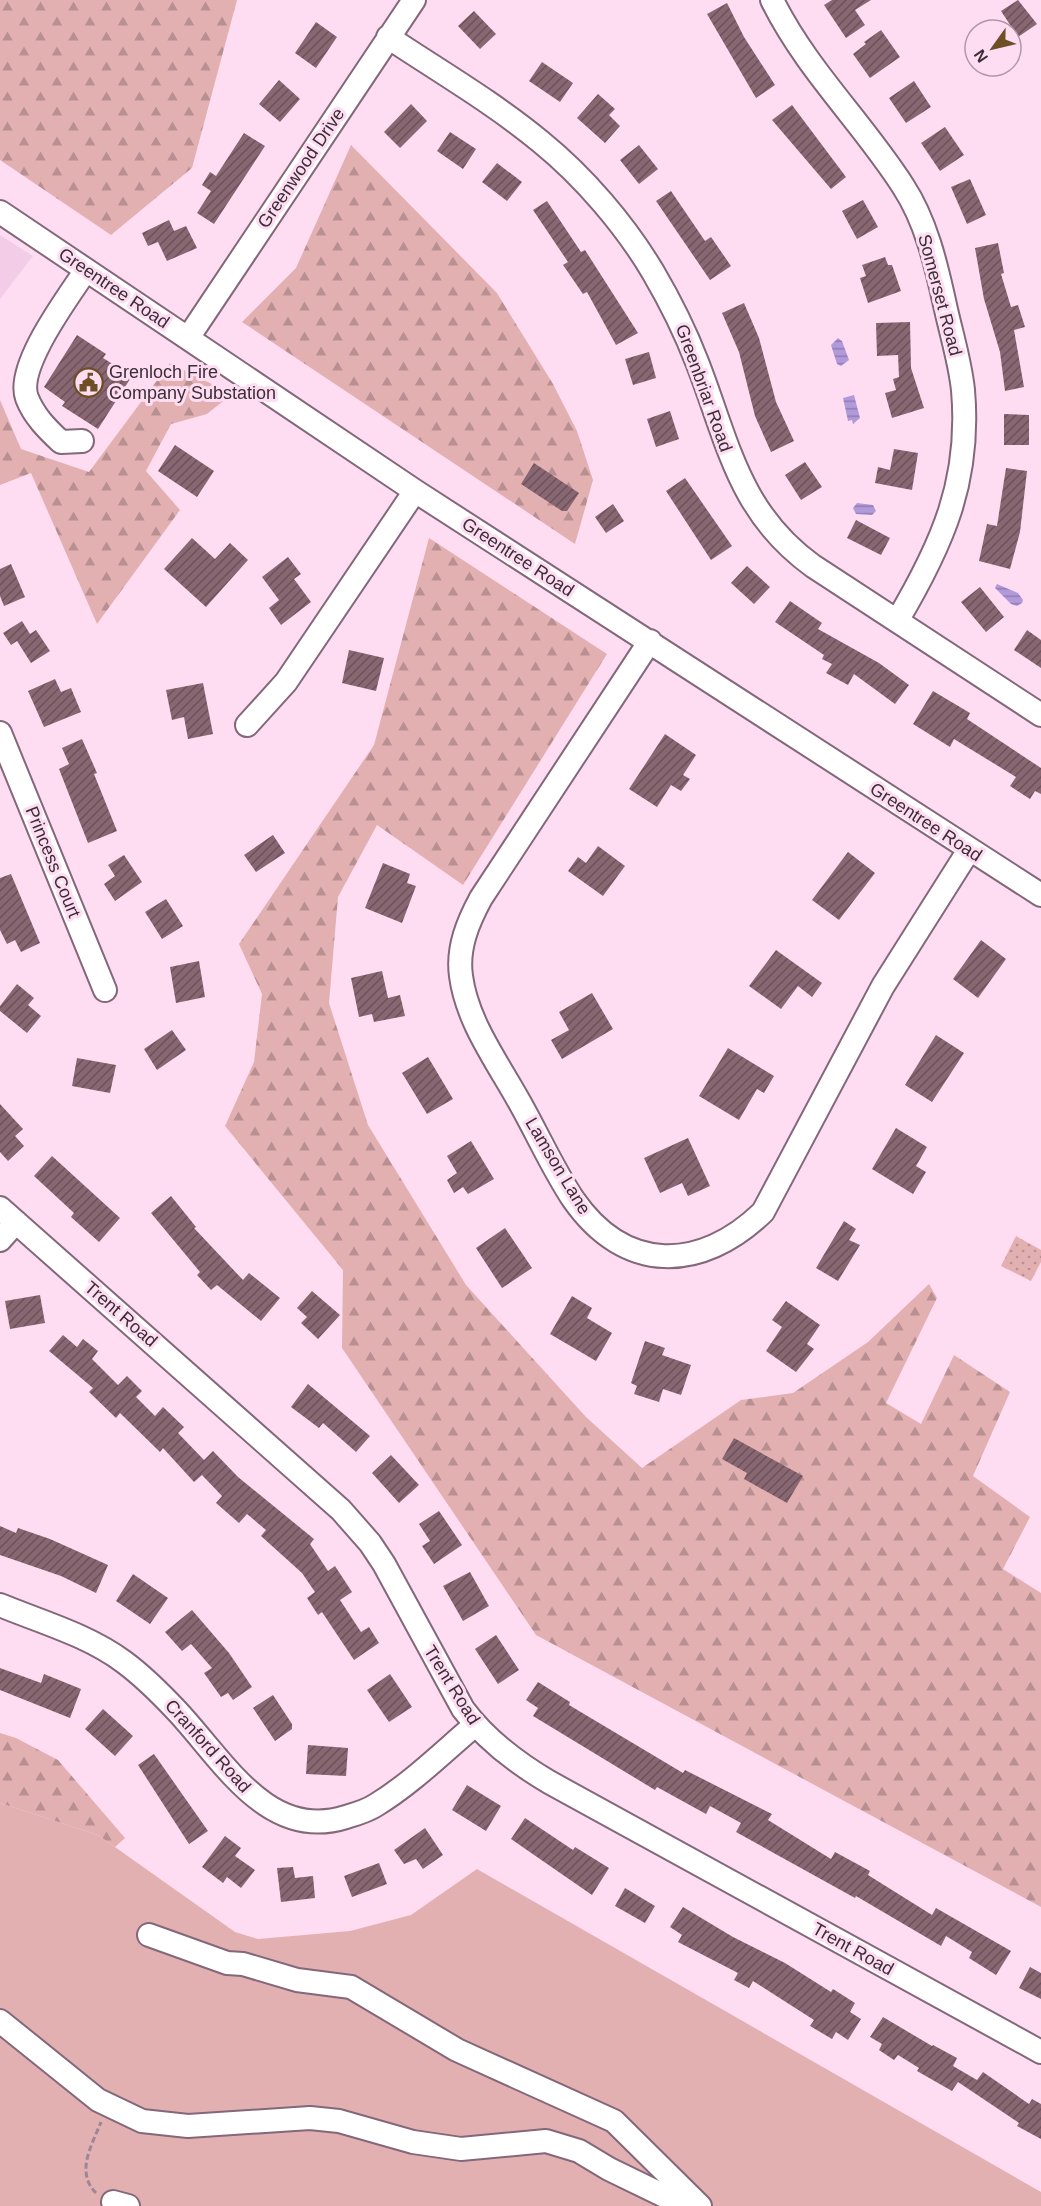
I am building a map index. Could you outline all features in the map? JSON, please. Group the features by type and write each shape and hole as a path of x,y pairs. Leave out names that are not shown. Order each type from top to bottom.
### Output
{"street":[{"name":"Greenwood Drive","path":"188,338 414,0"},
{"name":"Somerset Road","path":"772,0 798,46 886,160 914,205 934,259 960,370 965,433 958,484 940,542 897,621"},
{"name":"Greenbriar Road","path":"388,37 531,134 594,194 626,233 665,294 698,364 728,454 744,488 768,523 795,553 1041,715"},
{"name":"Greentree Road","path":"0,212 415,491 650,640 1041,895"},
{"path":"82,441 61,442 41,424 26,396 32,358 87,270"},
{"path":"247,725 286,682 415,491"},
{"name":"Lamson Lane","path":"650,640 481,898 467,924 461,950 460,974 473,1018 573,1198 604,1234 624,1246 647,1255 670,1258 695,1255 742,1232 763,1212 884,986 969,850"},
{"name":"Princess Court","path":"0,733 105,990"},
{"path":"0,1240 8,1215"},
{"name":"Trent Road","path":"8,1215 341,1510 370,1543 384,1564 450,1689 475,1725 504,1752 549,1782 1041,2052"},
{"name":"Cranford Road","path":"0,1605 95,1644 124,1662 177,1711 247,1792 265,1806 304,1821 322,1823 338,1820 374,1807 475,1725"},
{"path":"148,1935 227,1963 243,1964 297,1980 351,1987 457,2050 614,2121 700,2206"},
{"path":"0,2021 107,2106 142,2121 174,2126 293,2118 339,2121 413,2142 461,2149 546,2141 579,2151 609,2169 685,2206"}],"path":[{"path":"107,2106 86,2161 85,2174 89,2187 96,2194 121,2204"}],"shaded area":[{"path":"0,235 33,256 0,299"},
{"path":"838,338 842,341 849,360 841,366 837,364 831,345"},
{"path":"854,395 860,418 853,424 852,420 848,421 843,398"},
{"path":"857,503 873,505 876,511 872,515 856,514 853,508"},
{"path":"997,584 1018,593 1023,600 1022,603 1017,606 1011,604 995,588"}],"green space":[{"path":"0,0 237,0 192,168 111,235 0,160"},
{"path":"351,145 497,293 553,384 577,431 593,480 575,544 242,322 296,268"},
{"path":"170,363 232,394 207,414 171,424 146,471 180,510 97,624 31,473 0,485 0,400 21,449 89,472"},
{"path":"429,538 607,654 463,885 377,825 338,897 329,1003 368,1125 466,1285 586,1417 642,1468 741,1400 793,1393 868,1342 929,1284 937,1298 886,1403 921,1424 954,1355 1010,1392 973,1476 1030,1517 1003,1569 1041,1593 1041,1907 536,1635 342,1348 343,1270 225,1126 254,1062 262,994 239,944 374,745"},
{"path":"1016,1236 1041,1250 1041,1262 1031,1281 1001,1266"},
{"path":"0,1733 16,1738 58,1760 125,1838 115,1847 98,1835 0,1803"},
{"path":"0,1803 98,1835 235,1932 258,1939 350,1931 411,1915 477,1869 1041,2192 1041,2206 0,2206"}],"building":[{"path":"832,0 871,0 855,10 865,25 846,38 824,5"},
{"path":"1018,0 1037,24 1023,34 1023,18 1006,18 1001,11"},
{"path":"727,3 744,37 775,85 756,98 707,14"},
{"path":"474,11 496,34 480,49 458,26"},
{"path":"316,22 337,37 316,68 295,53"},
{"path":"881,30 900,57 870,78 853,54 866,44 864,42"},
{"path":"542,62 573,83 560,102 529,81"},
{"path":"279,80 300,99 280,122 259,104"},
{"path":"914,81 931,107 906,123 889,98"},
{"path":"598,94 615,109 609,115 620,126 605,143 577,118"},
{"path":"411,104 427,121 400,148 384,132"},
{"path":"792,105 846,177 831,189 772,120"},
{"path":"945,127 964,155 940,171 921,143"},
{"path":"450,132 476,149 463,169 437,151"},
{"path":"244,133 265,146 214,224 197,213 211,191 202,185 210,172 216,176"},
{"path":"639,145 658,169 639,184 620,160"},
{"path":"497,163 522,182 507,201 482,182"},
{"path":"970,179 986,215 967,224 951,187"},
{"path":"671,191 705,241 711,237 731,266 710,280 656,201"},
{"path":"863,200 878,227 857,239 842,211"},
{"path":"547,201 581,252 585,250 638,333 616,345 587,292 583,294 563,265 568,262 533,210"},
{"path":"169,220 174,231 186,226 197,248 167,261 158,242 148,246 142,233"},
{"path":"998,243 1004,273 1001,274 1011,307 1018,305 1025,327 1014,330 1024,387 1005,391 1000,352 984,299 975,248"},
{"path":"885,257 888,265 892,265 901,291 868,303 860,278 866,276 862,265"},
{"path":"744,303 759,338 776,402 794,441 771,452 755,416 739,352 722,313"},
{"path":"910,322 911,368 924,408 892,418 885,393 896,390 893,379 899,377 898,355 877,356 876,323"},
{"name":"Grenloch Fire Company Substation","path":"77,335 106,354 103,358 132,376 98,429 62,406 65,402 44,387"},
{"path":"649,352 656,378 633,385 625,359"},
{"path":"670,411 679,439 656,447 647,419"},
{"path":"1004,414 1029,415 1029,445 1004,445"},
{"path":"175,445 214,471 197,497 158,471"},
{"path":"894,449 918,453 912,490 875,483 878,467 890,470"},
{"path":"805,462 822,487 801,500 785,475"},
{"path":"534,463 579,493 567,511 562,511 521,484"},
{"path":"1006,468 1027,471 1020,532 1010,569 979,561 987,524 997,526"},
{"path":"685,478 732,546 711,560 666,491"},
{"path":"613,504 624,521 606,533 595,517"},
{"path":"856,520 890,538 881,555 847,538"},
{"path":"192,538 215,559 230,543 248,560 206,607 164,569"},
{"path":"288,557 301,574 294,579 311,602 281,625 269,608 279,600 262,577"},
{"path":"11,564 25,597 4,606 0,596 0,569"},
{"path":"747,566 770,587 754,604 731,583"},
{"path":"980,587 1004,617 986,632 961,602"},
{"path":"790,601 822,623 818,629 879,663 909,685 895,704 854,674 848,685 826,673 832,664 822,659 824,655 775,622"},
{"path":"22,621 30,634 36,630 50,651 31,663 17,641 11,645 3,633"},
{"path":"1027,630 1041,640 1041,668 1014,650"},
{"path":"349,650 384,658 376,691 342,683"},
{"path":"55,679 61,692 71,688 81,712 44,727 28,691"},
{"path":"203,683 213,734 188,739 184,717 172,720 166,690"},
{"path":"933,691 970,713 967,719 1041,768 1041,794 1035,791 1030,799 1010,786 1016,777 954,739 950,747 913,724"},
{"path":"665,734 696,755 683,775 690,779 681,791 671,785 657,807 629,789"},
{"path":"82,739 97,773 94,774 117,831 88,843 59,769 69,764 62,748"},
{"path":"273,835 285,853 256,872 244,855"},
{"path":"598,846 625,866 603,896 568,871 578,857 586,863"},
{"path":"848,852 875,873 839,920 812,900"},
{"path":"124,855 142,882 115,901 104,884 115,876 108,865"},
{"path":"383,863 410,874 407,883 416,886 402,923 365,908"},
{"path":"11,874 40,943 21,952 15,940 7,944 0,930 0,878"},
{"path":"166,899 183,926 162,939 145,912"},
{"path":"981,940 1006,959 978,998 953,979"},
{"path":"776,950 822,983 812,997 798,986 781,1009 749,986"},
{"path":"199,961 205,997 176,1003 170,967"},
{"path":"382,971 388,998 400,995 405,1016 374,1022 372,1014 359,1017 351,978"},
{"path":"17,984 34,998 28,1005 41,1016 27,1033 0,1011 0,1006"},
{"path":"592,993 613,1029 562,1059 551,1040 569,1030 559,1012"},
{"path":"172,1030 186,1050 157,1070 144,1049"},
{"path":"936,1035 964,1053 932,1102 905,1085"},
{"path":"728,1048 774,1076 764,1093 757,1089 739,1120 699,1096"},
{"path":"428,1057 453,1099 427,1114 402,1073"},
{"path":"77,1058 116,1065 110,1093 72,1086"},
{"path":"0,1104 23,1129 15,1136 24,1146 8,1161 0,1152"},
{"path":"896,1128 927,1147 916,1166 926,1172 913,1194 872,1169"},
{"path":"688,1138 710,1186 688,1196 682,1183 660,1193 644,1158"},
{"path":"471,1141 494,1179 468,1194 463,1187 454,1193 447,1180 457,1173 447,1156"},
{"path":"52,1156 120,1218 99,1242 71,1217 74,1213 34,1176"},
{"path":"171,1196 196,1227 194,1228 243,1280 249,1273 280,1298 261,1321 217,1285 211,1290 197,1275 200,1272 151,1213"},
{"path":"844,1221 856,1229 849,1240 860,1245 838,1281 816,1268"},
{"path":"505,1228 532,1268 502,1288 476,1248"},
{"path":"312,1291 340,1315 318,1339 301,1323 307,1317 297,1308"},
{"path":"40,1295 45,1323 10,1329 5,1301"},
{"path":"572,1296 592,1308 587,1318 612,1333 596,1361 550,1334"},
{"path":"786,1301 820,1325 807,1344 814,1349 796,1372 766,1351 782,1327 772,1320"},
{"path":"63,1335 77,1347 83,1339 98,1351 92,1359 118,1385 127,1376 142,1391 136,1397 155,1416 163,1407 184,1427 178,1433 204,1460 213,1451 238,1477 314,1539 310,1544 328,1571 335,1566 352,1592 340,1600 361,1632 369,1627 379,1643 354,1660 322,1612 318,1615 307,1598 315,1592 302,1573 261,1536 266,1530 247,1514 239,1523 216,1503 222,1496 202,1475 194,1482 163,1448 160,1452 120,1413 116,1418 89,1392 93,1388 49,1351"},
{"path":"645,1341 665,1348 662,1355 691,1365 681,1395 663,1389 659,1402 634,1394 637,1386 631,1383"},
{"path":"308,1384 370,1436 356,1452 323,1423 319,1428 291,1407"},
{"path":"734,1438 803,1476 787,1503 744,1479 747,1473 722,1459"},
{"path":"391,1455 419,1485 399,1503 372,1473"},
{"path":"439,1511 462,1545 434,1564 422,1546 430,1541 419,1524"},
{"path":"0,1526 16,1533 18,1528 50,1539 108,1565 96,1593 61,1576 0,1555"},
{"path":"470,1572 489,1606 463,1621 443,1586"},
{"path":"133,1574 168,1598 150,1624 116,1601"},
{"path":"192,1610 229,1653 252,1687 233,1700 228,1693 221,1697 204,1673 212,1668 191,1644 182,1651 165,1632"},
{"path":"496,1635 519,1670 498,1684 475,1649"},
{"path":"0,1668 41,1683 44,1674 81,1689 70,1718 0,1690"},
{"path":"390,1674 412,1707 389,1722 367,1690"},
{"path":"538,1682 570,1702 569,1705 683,1773 685,1770 772,1814 768,1820 831,1859 835,1852 870,1871 868,1875 932,1915 936,1908 1011,1951 996,1975 969,1958 972,1952 946,1936 941,1946 856,1896 855,1898 736,1832 741,1823 710,1806 706,1814 657,1787 655,1790 533,1716 538,1708 526,1700"},
{"path":"273,1695 292,1724 292,1729 275,1741 253,1708"},
{"path":"103,1709 133,1736 115,1756 85,1729"},
{"path":"308,1745 348,1748 346,1776 306,1774"},
{"path":"154,1754 208,1831 189,1844 138,1765"},
{"path":"467,1785 501,1806 486,1831 452,1810"},
{"path":"525,1818 573,1850 575,1847 609,1868 592,1895 511,1839"},
{"path":"425,1828 443,1855 423,1869 416,1859 404,1864 394,1850"},
{"path":"225,1836 241,1848 235,1856 255,1870 241,1888 227,1877 223,1883 202,1867"},
{"path":"379,1863 387,1884 352,1897 344,1876"},
{"path":"293,1867 295,1878 313,1876 315,1898 281,1902 277,1868"},
{"path":"625,1888 655,1906 645,1923 615,1906"},
{"path":"683,1907 733,1937 785,1963 831,1992 833,1989 855,2003 850,2012 861,2019 848,2040 836,2032 832,2039 810,2026 814,2020 753,1981 749,1988 734,1980 738,1973 678,1942 682,1935 670,1927"},
{"path":"1030,1967 1041,1973 1041,1999 1019,1988"},
{"path":"883,2017 957,2058 953,2066 977,2080 983,2072 1029,2104 1032,2099 1041,2104 1041,2139 1017,2126 1019,2123 958,2082 952,2091 917,2071 919,2068 898,2055 894,2060 879,2050 882,2044 870,2037"}],"place":[{"name":"Grenloch Fire Company Substation","path":"88,382"}]}
